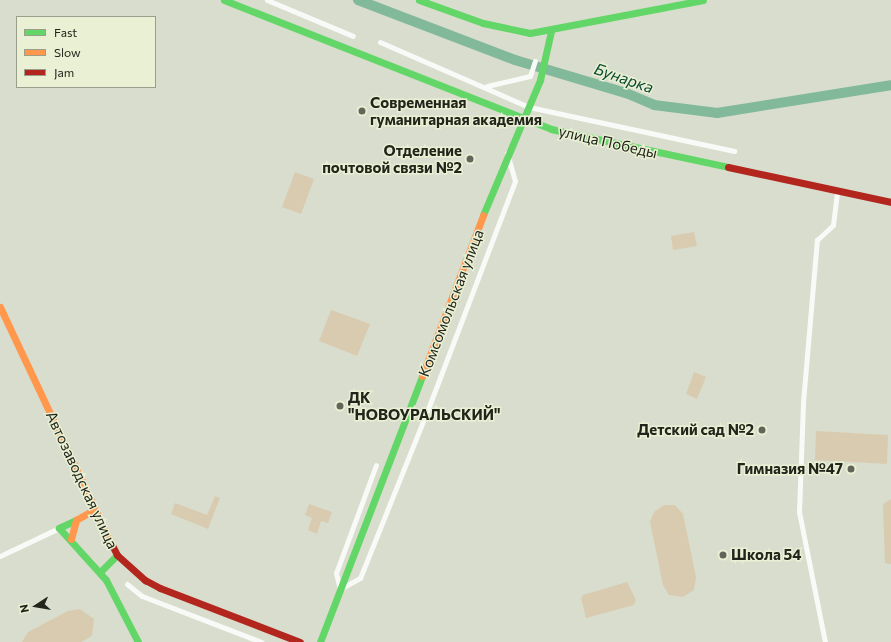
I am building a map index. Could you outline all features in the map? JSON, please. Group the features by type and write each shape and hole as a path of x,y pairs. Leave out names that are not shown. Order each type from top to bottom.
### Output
{"street":[{"name":"улица Победы","path":"224,0 523,118 610,144 891,202"},
{"path":"267,0 353,36"},
{"path":"419,0 483,23 530,33 551,31 703,0"},
{"name":"Комсомольская улица","path":"320,642 507,153 523,118 532,108 548,58 551,31"},
{"path":"380,42 487,86 510,99 532,108 734,151"},
{"path":"487,86 530,76 535,62"},
{"path":"376,465 336,573 340,589 360,578 428,409 515,181 507,153"},
{"path":"825,642 799,512 803,402 817,240 833,224 837,191"},
{"name":"Автозаводская улица","path":"0,307 117,555 145,580 160,588 300,642"},
{"path":"0,556 76,520 95,509"},
{"path":"71,539 76,520"},
{"path":"59,528 71,539 100,572 138,642"},
{"path":"100,572 117,555"},
{"path":"127,584 142,596 261,642"}],"shaded area":[{"path":"295,172 314,179 301,214 282,207"},
{"path":"694,232 697,246 673,250 671,236"},
{"path":"331,310 370,324 357,356 319,341"},
{"path":"694,372 706,377 697,399 686,394"},
{"path":"816,431 888,435 887,464 815,460"},
{"path":"215,496 220,498 208,529 171,514 175,503 207,515"},
{"path":"891,499 891,564 885,563 883,504"},
{"path":"309,504 332,512 328,523 321,521 317,534 308,530 312,518 305,515"},
{"path":"664,505 675,505 683,514 696,577 694,590 683,597 669,595 663,585 650,522 654,512"},
{"path":"627,582 636,600 634,605 586,618 581,598 583,595"},
{"path":"80,609 94,619 92,636 81,642 22,642 28,632 68,611"}],"waterway":[{"name":"Бунарка","path":"358,0 515,60 626,93 654,105 717,113 891,85"}],"traffic: fast":[{"path":"224,0 551,129 728,167"},
{"path":"419,0 483,23 530,33 703,0"},
{"path":"483,215 540,80 551,31"},
{"path":"320,642 422,376"},
{"path":"76,520 59,528 106,580 138,642"},
{"path":"100,572 117,555"}],"traffic: slow":[{"path":"422,376 483,215"},
{"path":"0,307 113,547"},
{"path":"71,539 76,520 95,509"}],"traffic: jam":[{"path":"728,167 891,202"},
{"path":"113,547 117,555 145,580 160,588 300,642"}],"place":[{"name":"Современная гуманитарная академия","path":"362,111"},
{"name":"Отделение почтовой связи №2","path":"470,159"},
{"name":"ДК \"НОВОУРАЛЬСКИЙ\"","path":"340,406"},
{"name":"Детский сад №2","path":"762,430"},
{"name":"Гимназия №47","path":"851,469"},
{"name":"Школа 54","path":"723,555"}]}
